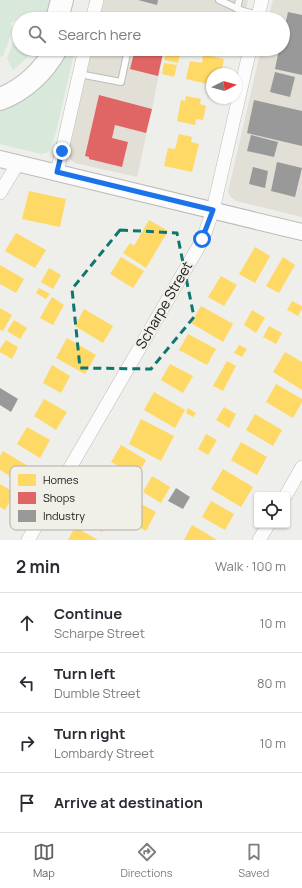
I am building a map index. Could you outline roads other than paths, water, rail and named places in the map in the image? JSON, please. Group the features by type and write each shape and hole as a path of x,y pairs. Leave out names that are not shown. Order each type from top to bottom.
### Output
{"highway":[{"path":"0,87 23,73 41,56"},
{"path":"0,99 25,86 38,74 51,56"}],"street":[{"path":"96,12 97,0"},
{"path":"259,12 262,0"},
{"path":"57,172 84,56"},
{"name":"Scharpe Street","path":"71,466 202,239 213,210 248,56"},
{"path":"0,158 302,232"},
{"path":"0,193 18,163"},
{"path":"288,492 302,467"},
{"path":"260,540 266,528"},
{"name":"Scharpe Street","path":"28,540 34,530"}],"lane":[{"path":"219,0 245,12"},
{"path":"237,9 239,0"},
{"path":"80,74 121,82 127,56"}]}
